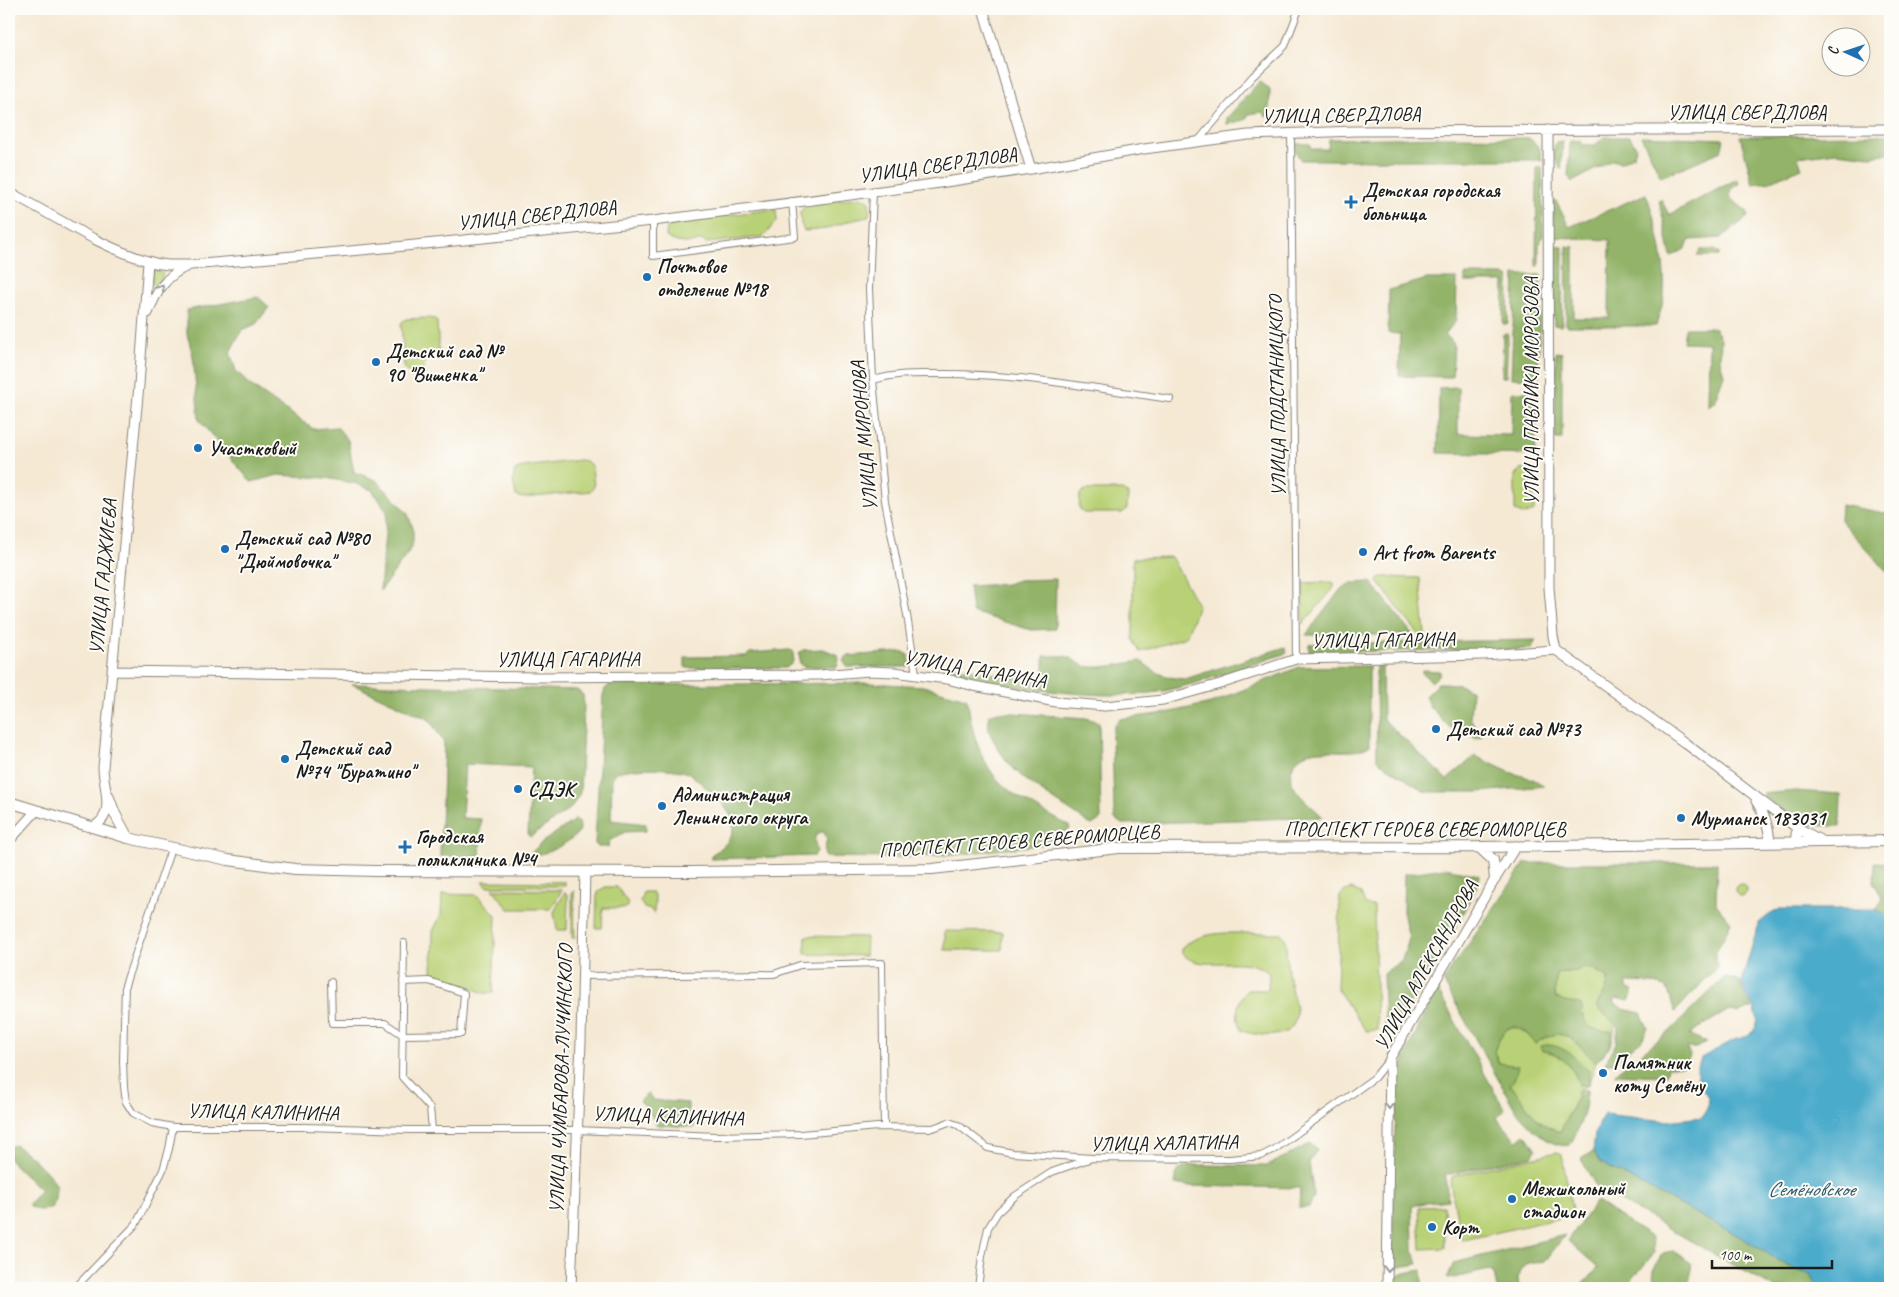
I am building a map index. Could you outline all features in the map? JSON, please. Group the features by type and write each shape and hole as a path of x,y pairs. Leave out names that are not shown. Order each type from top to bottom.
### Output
{"main road":[{"path":"108,796 128,838"},
{"name":"ПРОСПЕКТ ГЕРОЕВ СЕВЕРОМОРЦЕВ","path":"9,802 128,838 171,849 228,860 295,869 376,872 932,869 1119,848 1479,847 1890,841"},
{"path":"1796,842 1797,828 1822,841"},
{"path":"1479,847 1493,860 1494,879"}],"street":[{"path":"983,9 1031,169"},
{"path":"1198,141 1252,77 1285,46 1299,9"},
{"name":"УЛИЦА ПАВЛИКА МОРОЗОВА","path":"1548,130 1549,588 1556,650"},
{"name":"УЛИЦА СВЕРДЛОВА","path":"9,192 114,248 148,262 168,265 395,247 653,221 792,201 874,192 1031,169 1198,141 1248,135 1291,132 1890,130"},
{"name":"УЛИЦА ПОДСТАНИЦКОГО","path":"1291,132 1296,659"},
{"name":"УЛИЦА МИРОНОВА","path":"874,192 869,289 873,380 885,501 907,615 916,674"},
{"path":"653,221 653,256 795,237 792,201"},
{"name":"УЛИЦА ГАДЖИЕВА","path":"92,827 101,822 108,796 103,770 148,262"},
{"name":"УЛИЦА ГАДЖИЕВА","path":"144,323 154,299 167,278 191,264"},
{"path":"873,380 893,374 963,373 1059,383 1170,399"},
{"path":"1556,650 1797,828"},
{"name":"УЛИЦА ГАГАРИНА","path":"112,671 540,677 820,674 869,671 916,674 1056,702 1122,706 1163,700 1220,684 1296,659 1483,655 1556,650"},
{"path":"1748,791 1764,812 1769,828 1770,842"},
{"path":"9,841 36,810"},
{"name":"УЛИЦА АЛЕКСАНДРОВА","path":"1388,1288 1390,1058 1494,879 1516,846"},
{"name":"УЛИЦА КАЛИНИНА","path":"171,849 125,985 123,1027 126,1102 133,1113 152,1123 173,1127 577,1130 716,1136 801,1134 884,1127 933,1128 945,1123 954,1123 988,1148 1013,1153 1092,1158"},
{"name":"УЛИЦА ЧУМБАРОВА-ЛУЧИНСКОГО","path":"571,1288 585,872"},
{"path":"404,943 402,1078 430,1108 432,1130"},
{"path":"582,976 774,974 800,965 882,963 884,1127"},
{"path":"331,982 332,1023 385,1023 402,1035 462,1034 464,993 429,981 403,982"},
{"name":"УЛИЦА ХАЛАТИНА","path":"978,1287 988,1228 998,1212 1015,1196 1052,1172 1092,1158 1230,1159 1261,1156 1275,1149 1374,1078 1390,1058"},
{"path":"75,1288 136,1224 157,1186 170,1149 173,1127"}],"green space":[{"path":"1260,81 1270,90 1269,115 1266,117 1263,112 1249,114 1245,120 1227,124 1227,118"},
{"path":"1890,135 1890,153 1871,156 1836,152 1798,157 1802,168 1768,182 1753,184 1740,136"},
{"path":"1641,136 1724,139 1721,151 1661,177"},
{"path":"1604,137 1630,137 1636,147 1634,155 1620,163 1613,160 1572,182 1568,176 1570,141 1580,141 1584,145 1595,145"},
{"path":"1529,138 1539,147 1542,160 1300,160 1294,147 1295,144 1310,144 1311,149 1328,149 1329,139"},
{"path":"1563,141 1561,169 1555,159 1554,150 1556,142"},
{"path":"1537,167 1542,167 1543,236 1539,245 1539,266 1536,266"},
{"path":"1737,179 1739,184 1730,191 1731,199 1747,211 1749,216 1721,238 1690,240 1685,249 1671,257 1659,200 1661,199 1669,215"},
{"path":"1646,194 1657,229 1664,281 1664,296 1656,326 1566,326 1567,246 1574,247 1574,318 1609,318 1610,240 1553,237 1553,202 1556,201 1569,227"},
{"path":"859,197 869,200 870,211 868,217 826,229 804,231 800,212 806,205"},
{"path":"776,210 777,221 763,237 707,243 701,240 688,243 674,241 666,237 667,227 683,221"},
{"path":"1553,245 1563,246 1562,326 1554,325"},
{"path":"1700,250 1715,250 1719,253 1719,256 1697,256"},
{"path":"153,270 158,270 163,274 161,280 155,285 151,282"},
{"path":"1465,275 1504,275 1509,278 1508,324 1503,324 1504,282 1465,282"},
{"path":"1515,275 1541,275 1538,379 1511,378"},
{"path":"1427,279 1457,279 1456,321 1445,334 1454,344 1452,377 1399,376 1400,334 1388,333 1389,290"},
{"path":"258,297 269,307 256,324 242,330 230,352 236,371 253,387 313,429 337,427 348,440 354,472 376,480 407,512 413,528 413,542 408,553 380,591 387,511 372,490 357,484 327,478 278,475 251,482 199,420 193,356 187,334 187,310"},
{"path":"406,319 435,319 437,322 439,354 425,356 424,371 419,374 413,374 404,367 401,323"},
{"path":"1685,328 1715,328 1721,339 1720,360 1724,375 1714,402 1708,406 1709,343 1683,342"},
{"path":"1503,334 1508,334 1506,377 1502,377"},
{"path":"1556,352 1562,353 1562,439 1555,439"},
{"path":"1458,387 1458,434 1511,435 1512,392 1537,392 1535,455 1438,453 1439,388"},
{"path":"580,460 586,461 592,466 594,486 591,491 524,498 516,496 513,480 515,471 523,467"},
{"path":"1523,469 1532,473 1534,485 1534,511 1525,515 1515,511 1515,475"},
{"path":"1085,490 1122,490 1128,494 1127,509 1122,513 1084,513 1079,508 1080,494"},
{"path":"1841,505 1890,514 1890,575 1840,520"},
{"path":"1171,557 1198,605 1186,637 1140,652 1133,640 1133,558"},
{"path":"1381,577 1420,578 1425,635 1419,635 1378,582 1378,579"},
{"path":"1056,579 1055,629 1031,630 972,612 969,586 1007,584 1018,580"},
{"path":"1332,582 1335,584 1333,589 1303,624 1303,583"},
{"path":"1353,583 1372,583 1413,635 1306,635 1341,589"},
{"path":"1536,640 1531,649 1309,652 1309,644"},
{"path":"1285,647 1287,653 1226,674 1164,691 1126,695 1084,694 984,682 953,675 941,664 1033,681 1044,679 1044,656 1068,657 1090,667 1141,661 1161,674 1185,679"},
{"path":"823,649 838,655 837,667 804,667 800,664 799,653 803,650"},
{"path":"793,651 793,659 792,663 785,668 685,667 685,658 688,657 746,656 750,653"},
{"path":"900,652 909,656 910,664 908,667 847,667 843,660 847,656"},
{"path":"1369,666 1369,746 1360,750 1309,753 1301,757 1294,764 1291,772 1291,779 1298,793 1323,817 1122,824 1115,819 1112,736 1114,726 1119,719 1166,713 1211,703 1299,667"},
{"path":"1376,666 1382,666 1383,719 1447,780 1475,756 1509,772 1533,779 1545,786 1479,792 1425,792 1377,760"},
{"path":"1422,670 1440,671 1440,674 1432,682 1422,673"},
{"path":"868,683 923,686 966,698 977,743 991,772 1013,794 1069,826 1070,829 1060,834 1055,840 1040,845 953,855 893,858 825,857 824,851 827,839 824,832 820,832 815,838 817,852 814,856 711,859 711,855 727,842 733,829 733,822 725,807 689,773 663,769 643,769 617,772 612,778 611,820 646,824 646,831 625,832 609,841 608,847 598,847 595,844 603,695 609,685"},
{"path":"1438,683 1456,684 1472,691 1470,718 1482,736 1476,738 1469,733 1457,735 1429,706 1425,696"},
{"path":"352,684 577,690 583,695 584,705 580,793 571,808 530,837 528,835 531,767 465,764 462,818 481,819 480,857 440,856 444,743 430,720"},
{"path":"998,712 1086,718 1099,722 1101,819 1092,825 1088,823 1035,787 1012,767 1002,755 988,728 989,715"},
{"path":"1795,791 1841,794 1840,826 1798,825 1762,794"},
{"path":"576,819 579,822 580,830 571,839 550,851 536,855 530,854 541,843"},
{"path":"1875,862 1890,863 1890,917 1876,909 1883,899 1874,883"},
{"path":"1525,863 1717,863 1716,904 1731,922 1716,952 1717,967 1675,1012 1667,988 1652,983 1627,982 1627,989 1634,990 1629,1001 1616,998 1614,1002 1623,1009 1641,1013 1648,1028 1642,1040 1613,1063 1605,1063 1616,1044 1618,1027 1597,1007 1607,988 1608,978 1592,968 1581,968 1577,971 1556,973 1555,997 1564,1002 1580,1004 1586,1023 1592,1028 1612,1031 1610,1044 1596,1062 1569,1037 1554,1035 1535,1044 1522,1029 1510,1027 1505,1030 1494,1052 1499,1063 1518,1066 1514,1080 1510,1084 1539,1122 1560,1132 1578,1096 1576,1094 1578,1090 1587,1090 1582,1119 1570,1145 1562,1146 1547,1140 1533,1129 1516,1111 1443,981"},
{"path":"1445,868 1479,875 1479,882 1454,930 1439,929 1429,945 1435,958 1409,1005 1389,1033 1385,1026 1383,974 1402,960 1409,939 1403,912 1404,874"},
{"path":"483,881 565,882 565,886 487,886"},
{"path":"1739,884 1743,884 1747,890 1743,896 1739,896 1735,892 1735,888"},
{"path":"605,887 617,887 628,903 626,908 603,908 602,928 596,928 597,896 599,891"},
{"path":"493,889 562,890 551,909 509,909"},
{"path":"1351,889 1361,893 1365,905 1374,906 1377,1030 1366,1031 1337,989 1340,896 1345,891"},
{"path":"574,891 575,938 572,938 572,892"},
{"path":"565,892 568,895 567,930 557,930 554,912"},
{"path":"643,892 652,892 655,898 654,914 651,910 644,908 640,901"},
{"path":"442,894 477,895 496,915 493,993 484,993 432,973 433,931 441,915"},
{"path":"945,931 1003,932 1002,950 945,950"},
{"path":"1225,933 1281,933 1285,938 1289,978 1296,1011 1294,1024 1289,1030 1275,1035 1257,1034 1242,1031 1238,1021 1239,1004 1244,994 1247,990 1268,990 1269,973 1247,964 1199,962 1190,959 1182,953 1182,947 1197,938"},
{"path":"806,936 866,937 865,956 805,954"},
{"path":"1581,968 1592,968 1608,978 1607,988 1597,1007 1615,1023 1613,1040 1610,1047 1596,1062 1588,1085 1578,1090 1578,1095 1560,1132 1541,1123 1525,1107 1494,1052 1499,1039 1506,1030 1516,1028 1529,1036 1555,998 1556,973 1577,971"},
{"path":"1725,977 1741,981 1742,989 1752,1008 1738,1013 1729,1010 1689,1034 1707,1043 1696,1048 1687,1048 1690,1056 1685,1066 1668,1067 1666,1076 1614,1074 1669,1032"},
{"path":"1437,989 1505,1110 1497,1118 1517,1141 1525,1134 1536,1150 1532,1156 1445,1175 1448,1200 1412,1205 1413,1250 1418,1264 1392,1268 1395,1129 1399,1076 1406,1053"},
{"path":"1547,1045 1565,1050 1589,1071 1588,1085 1579,1085 1574,1073 1565,1062 1554,1054 1542,1051 1540,1046"},
{"path":"648,1093 653,1100 688,1103 688,1112 697,1118 694,1127 657,1125 640,1101"},
{"path":"1309,1144 1317,1149 1309,1163 1314,1197 1309,1207 1299,1208 1300,1188 1186,1186 1175,1184 1177,1171 1191,1165 1267,1166"},
{"path":"15,1145 38,1163 57,1186 56,1199 51,1208 39,1210 28,1205 41,1190 9,1159 9,1147"},
{"path":"1593,1151 1601,1163 1739,1236 1795,1270 1810,1274 1818,1287 1822,1288 1774,1288 1597,1188 1581,1159"},
{"name":"Межшкольный стадион","path":"1557,1152 1562,1155 1573,1215 1464,1240 1461,1238 1450,1182 1453,1176"},
{"path":"1596,1201 1652,1238 1654,1253 1625,1288 1576,1288 1588,1280 1598,1267 1568,1241"},
{"name":"Корт","path":"1444,1206 1445,1248 1421,1249 1419,1207"},
{"path":"1565,1235 1546,1260 1529,1263 1522,1268 1518,1280 1520,1288 1497,1288 1494,1274 1489,1270 1447,1278 1454,1263"},
{"path":"1673,1251 1691,1263 1689,1280 1683,1288 1659,1288 1653,1275 1655,1266 1663,1253"},
{"path":"1422,1270 1422,1288 1394,1288 1394,1279 1397,1277"}],"water":[{"name":"Семёновское","path":"1780,909 1876,909 1890,917 1890,1288 1818,1287 1810,1274 1795,1270 1739,1236 1601,1163 1593,1151 1595,1133 1604,1114 1666,1121 1702,1117 1709,1101 1697,1081 1697,1070 1701,1058 1734,1040 1748,1036 1755,1029 1758,1020 1755,1010 1743,988 1743,976 1759,923"}],"place":[{"name":"Детская городская больница","path":"1351,202"},
{"name":"Почтовое отделение №18","path":"647,277"},
{"name":"Детский сад № 90 \"Вишенка\"","path":"376,362"},
{"name":"Участковый","path":"198,448"},
{"name":"Детский сад №80 \"Дюймовочка\"","path":"225,549"},
{"name":"Art from Barents","path":"1363,552"},
{"name":"Детский сад №73","path":"1436,729"},
{"name":"Детский сад №74 \"Буратино\"","path":"285,759"},
{"name":"СДЭК","path":"518,789"},
{"name":"Администрация Ленинского округа","path":"662,806"},
{"name":"Мурманск 183031","path":"1681,818"},
{"name":"Городская поликлиника №4","path":"405,847"},
{"name":"Памятник коту Семёну","path":"1603,1073"},
{"name":"Межшкольный стадион","path":"1512,1199"},
{"name":"Корт","path":"1432,1227"}]}
